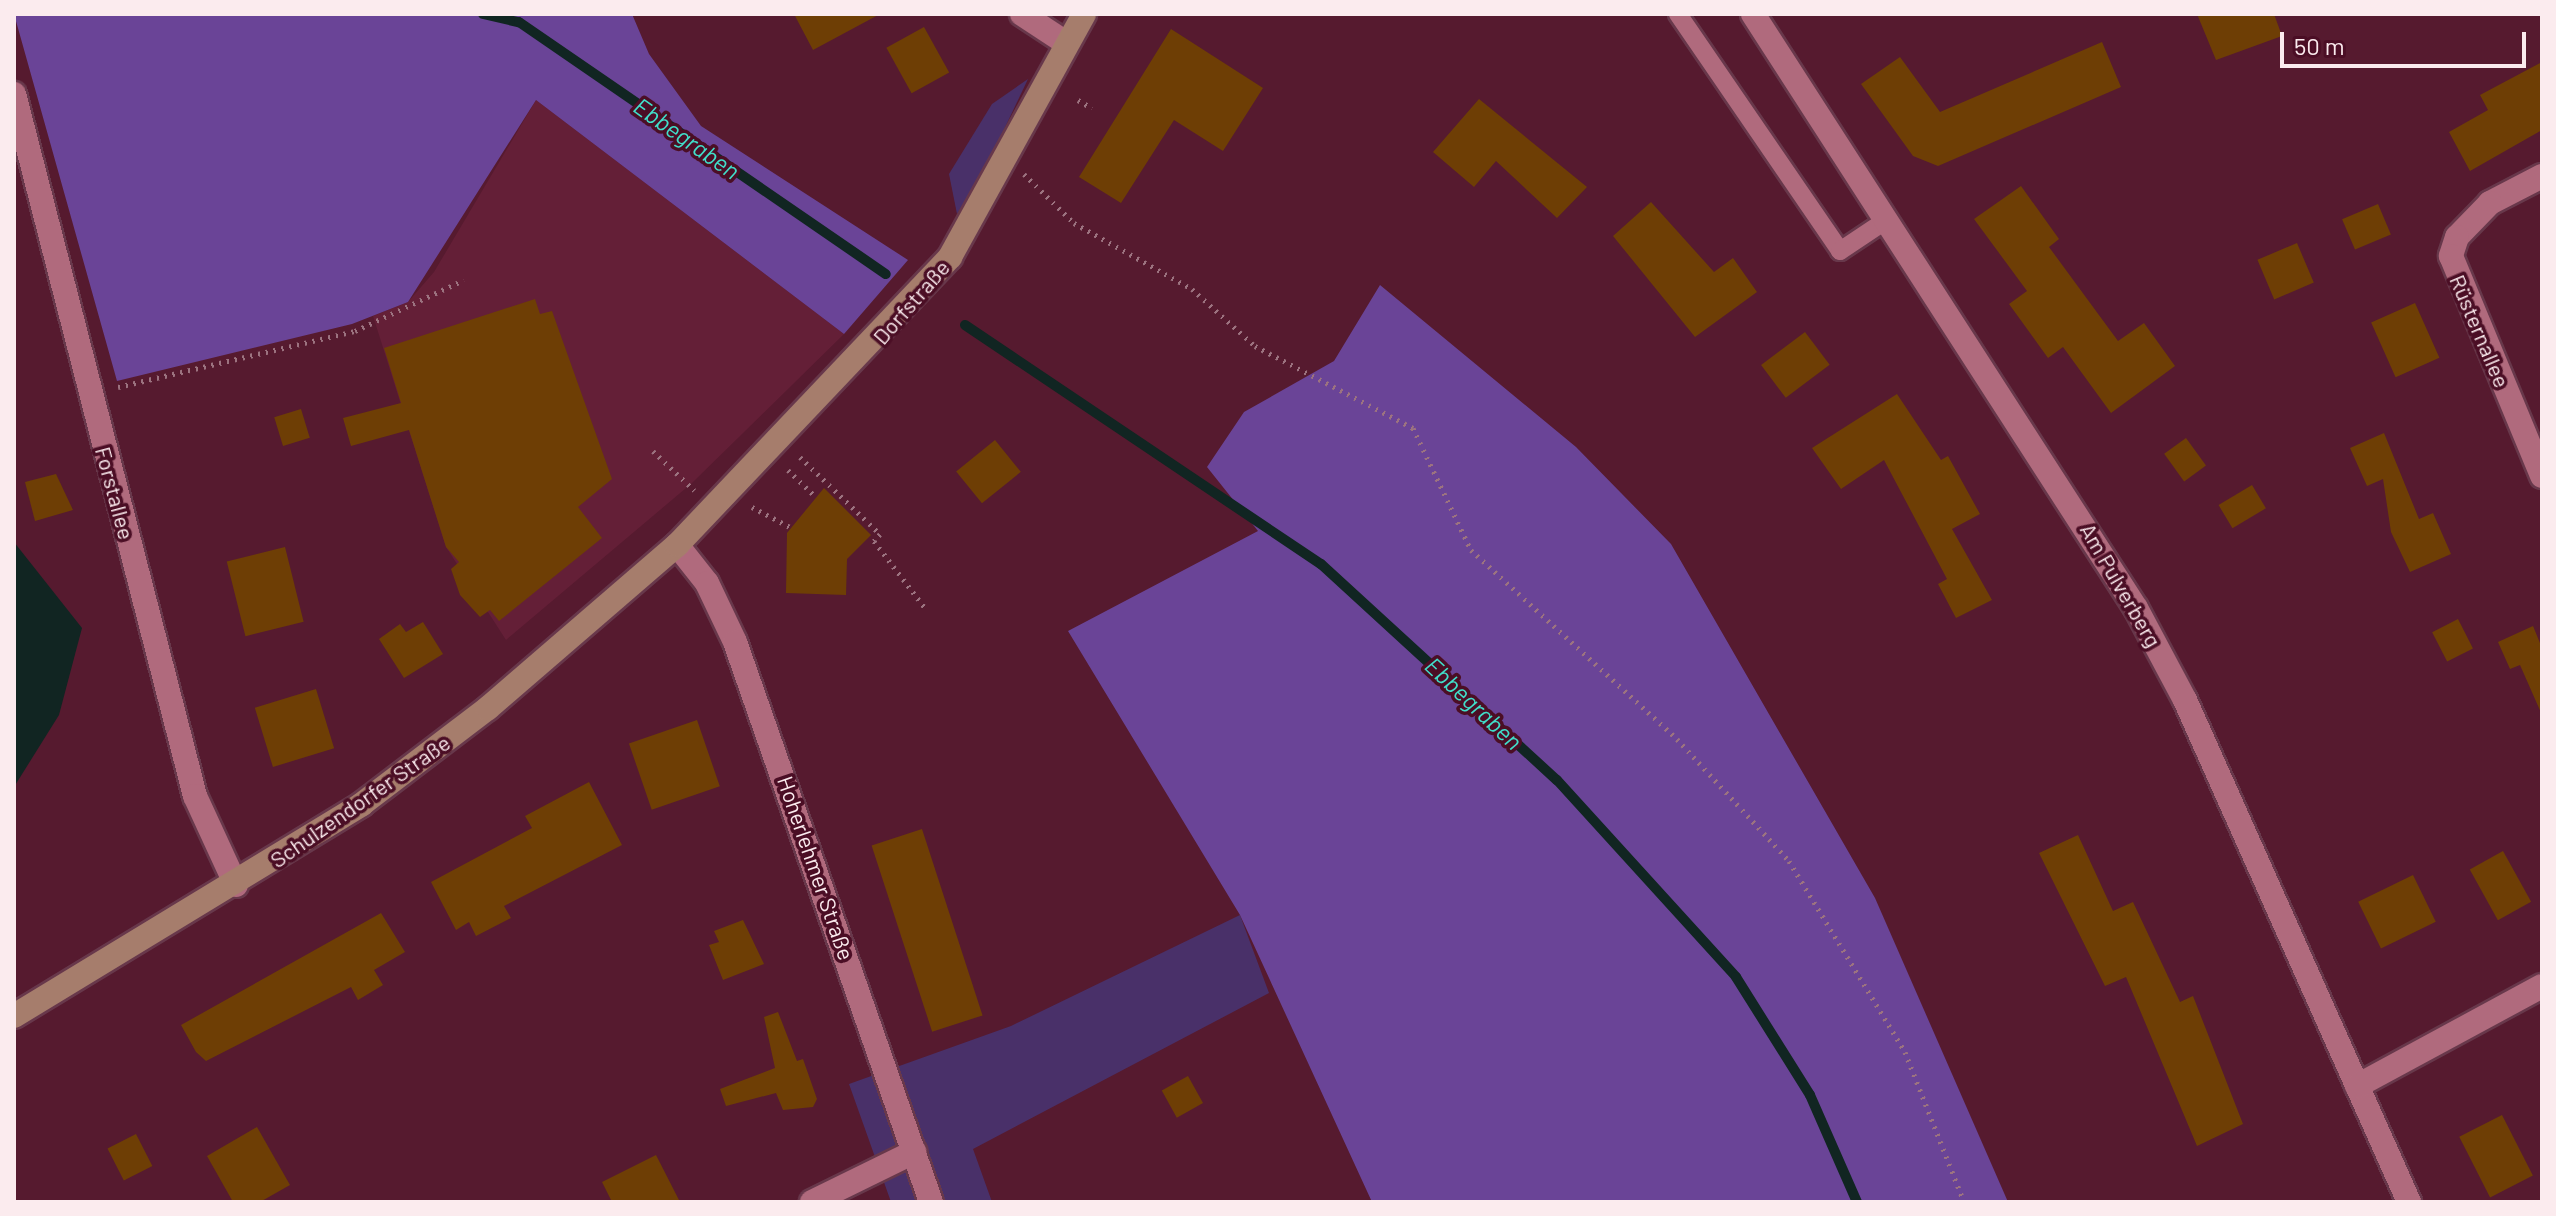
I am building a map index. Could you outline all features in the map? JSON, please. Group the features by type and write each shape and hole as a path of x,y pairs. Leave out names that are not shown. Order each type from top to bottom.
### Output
{"main road":[{"name":"Dorfstraße","path":"677,545 950,257 1084,14"},
{"name":"Schulzendorfer Straße","path":"14,1016 236,885 433,752 677,545"}],"street":[{"path":"1022,14 1066,43"},
{"name":"Am Pulverberg","path":"1753,14 1885,221 2070,496 2136,608 2185,700 2409,1202"},
{"name":"Forstallee","path":"14,94 203,823 236,885"},
{"name":"Rüsternallee","path":"2542,176 2490,203 2457,237 2451,256 2542,476"},
{"name":"Hoherlehmer Straße","path":"677,545 707,583 735,642 931,1202"},
{"path":"2357,1086 2542,986"},
{"path":"812,1202 914,1152"}],"lane":[{"path":"1678,14 1840,251 1885,221"}],"path":[{"path":"1078,100 1092,108"},
{"path":"1034,180 1074,223 1192,289 1255,346 1413,428 1471,550 1677,739 1789,861 1905,1052 1964,1202"},
{"path":"90,394 355,331 464,280"},
{"path":"653,451 694,490"},
{"path":"800,457 880,534 874,541 925,608"},
{"path":"788,470 814,495"},
{"path":"752,507 790,527"}],"shaded area":[{"path":"14,14 632,14 649,54 701,126 908,260 844,334 536,100 408,302 352,324 117,381"},
{"path":"1028,79 983,174 957,214 949,174 992,104"},
{"path":"536,100 844,334 692,483 506,640 446,547 373,316 408,302 434,272"},
{"path":"1380,285 1576,447 1671,544 1875,898 2008,1202 1372,1202 1240,915 1068,631 1258,531 1207,467 1244,412 1334,361"},
{"path":"14,542 82,628 59,715 14,787"},
{"path":"1240,915 1269,993 973,1149 992,1202 891,1202 849,1084 1011,1026"}],"building":[{"path":"794,14 880,14 813,50"},
{"path":"2197,14 2274,14 2282,36 2216,60"},
{"path":"924,27 949,72 912,93 886,48"},
{"path":"1171,29 1263,88 1223,151 1174,120 1121,203 1079,177"},
{"path":"2102,42 2121,87 1938,166 1913,156 1861,84 1900,57 1940,112"},
{"path":"2542,62 2542,130 2470,171 2449,132 2488,110 2480,95"},
{"path":"1479,99 1587,187 1557,218 1496,161 1474,187 1433,152"},
{"path":"2021,186 2059,239 2049,247 2118,341 2144,323 2175,366 2111,413 2063,347 2048,358 2009,304 2027,291 1974,219"},
{"path":"1651,202 1714,272 1733,258 1757,292 1695,337 1613,236"},
{"path":"2378,204 2391,234 2355,250 2342,219"},
{"path":"2297,243 2314,283 2274,299 2257,260"},
{"path":"535,299 540,314 552,311 612,479 578,507 602,538 499,621 490,610 480,617 460,595 451,569 459,562 446,547 409,430 351,446 343,418 401,403 384,348"},
{"path":"2415,303 2439,358 2396,377 2371,323"},
{"path":"1805,332 1830,365 1786,398 1761,365"},
{"path":"1897,394 1941,460 1948,456 1980,514 1952,529 1992,600 1956,618 1938,584 1947,579 1884,460 1841,489 1812,448"},
{"path":"301,409 310,438 283,446 274,417"},
{"path":"2384,433 2419,519 2433,513 2451,554 2410,572 2391,532 2383,479 2367,486 2350,448"},
{"path":"2186,438 2206,466 2184,481 2164,454"},
{"path":"995,440 1021,472 982,503 956,471"},
{"path":"56,474 73,510 35,521 25,482"},
{"path":"2252,485 2266,508 2232,528 2219,505"},
{"path":"824,488 871,535 847,559 846,595 786,593 787,533"},
{"path":"285,547 304,622 245,636 227,562"},
{"path":"2458,619 2473,648 2447,662 2432,632"},
{"path":"423,622 443,654 404,678 379,639 400,624 406,632"},
{"path":"2533,626 2542,648 2542,715 2520,665 2510,669 2498,642"},
{"path":"316,689 334,748 273,767 255,708"},
{"path":"697,720 720,786 652,810 629,743"},
{"path":"589,782 622,845 504,906 511,918 476,936 469,922 456,930 431,882 532,828 525,816"},
{"path":"922,829 983,1015 932,1032 872,845"},
{"path":"2078,835 2113,911 2133,902 2180,1002 2193,996 2243,1124 2197,1146 2126,977 2105,986 2039,853"},
{"path":"2503,851 2531,902 2498,920 2470,869"},
{"path":"2413,875 2436,922 2381,948 2358,902"},
{"path":"381,913 405,952 374,970 383,985 358,1000 351,987 206,1061 196,1052 181,1025"},
{"path":"743,920 764,964 723,980 709,945 719,942 714,931"},
{"path":"778,1012 797,1061 803,1059 817,1099 813,1107 783,1110 776,1093 726,1106 720,1089 775,1068 764,1017"},
{"path":"1188,1076 1203,1103 1177,1118 1162,1091"},
{"path":"2502,1115 2533,1176 2490,1197 2459,1137"},
{"path":"257,1127 290,1185 260,1202 233,1202 207,1156"},
{"path":"136,1134 152,1166 124,1181 107,1149"},
{"path":"656,1155 680,1202 612,1202 602,1182"}],"waterway":[{"name":"Ebbegraben","path":"483,14 519,22 886,274"},
{"name":"Ebbegraben","path":"965,325 1321,564 1557,780 1736,977 1810,1095 1857,1202"}]}
